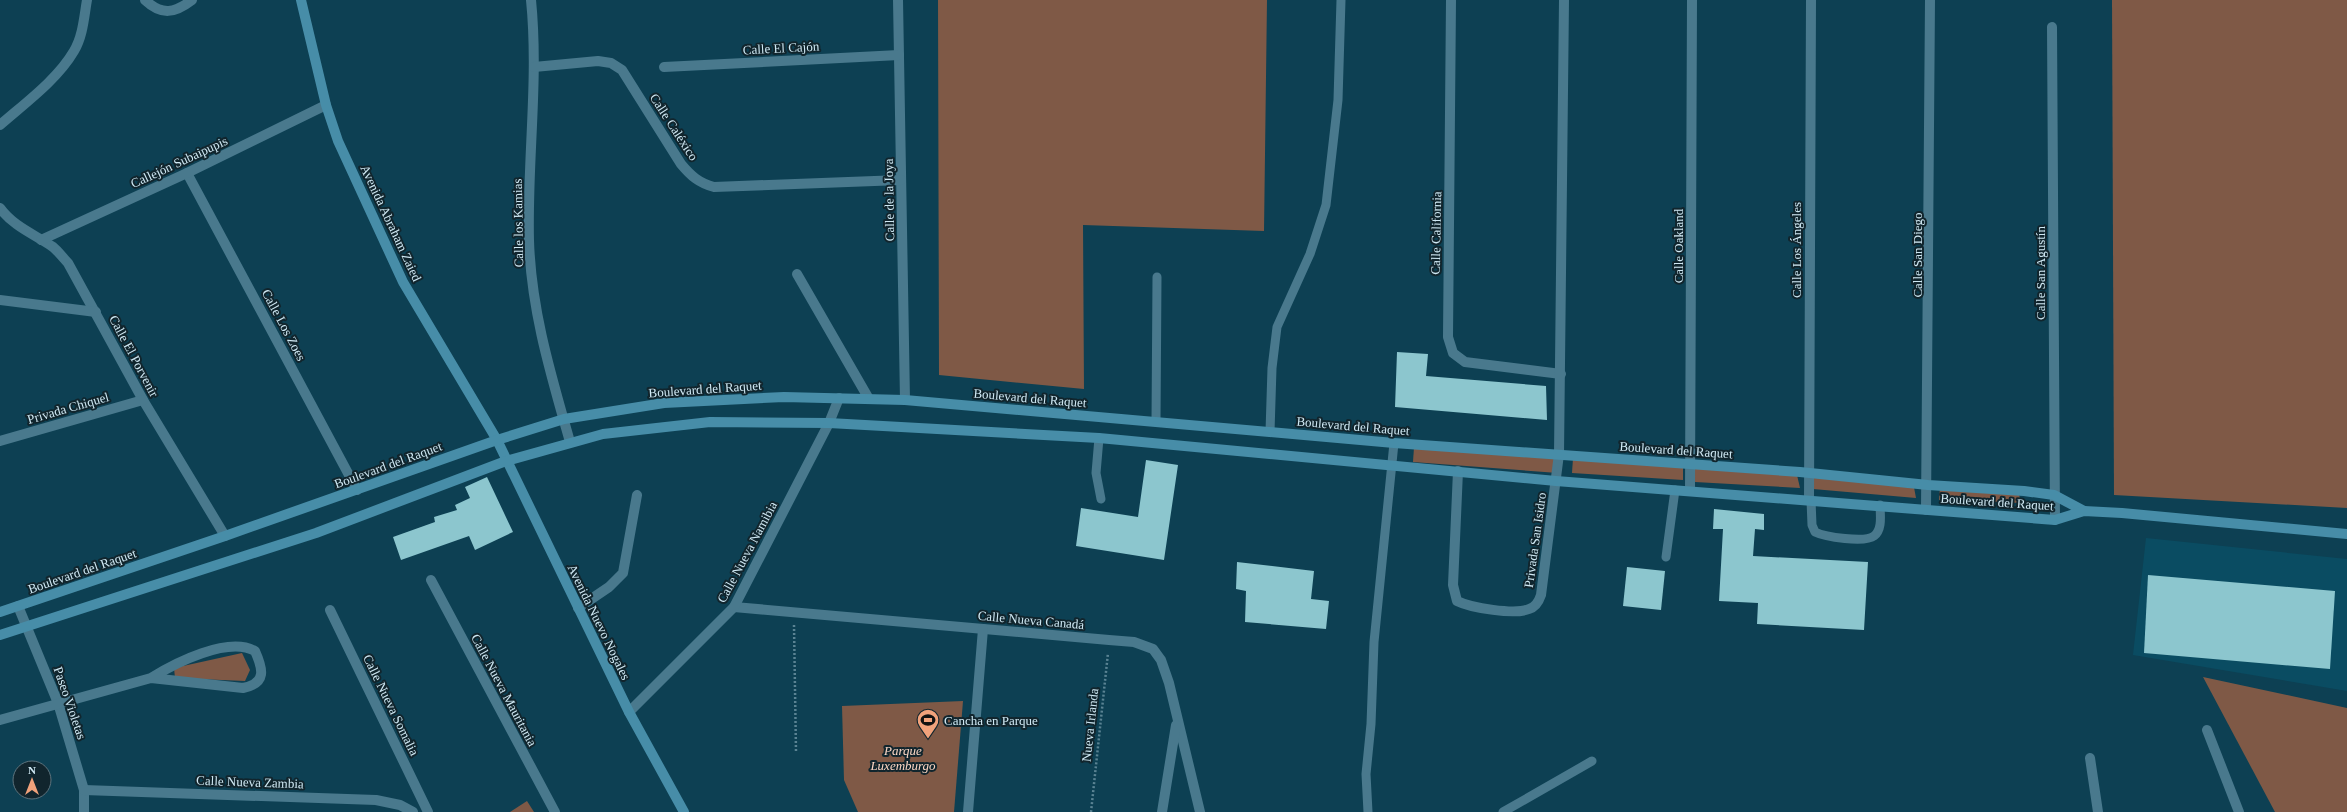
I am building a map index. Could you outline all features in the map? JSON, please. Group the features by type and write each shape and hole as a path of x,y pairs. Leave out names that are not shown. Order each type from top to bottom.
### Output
{"street":[{"path":"0,125 64,66 75,50 82,28 87,0"},
{"path":"145,0 154,9 165,11 178,9 192,0"},
{"name":"Avenida Abraham Zaied","path":"301,0 326,105 338,141 404,282 497,440"},
{"name":"Calle los Kamias","path":"531,0 535,40 529,241 535,310 548,368 570,442"},
{"name":"Calle de la Joya","path":"898,0 905,400"},
{"name":"Calle California","path":"1451,0 1448,337 1452,353 1465,362 1561,374"},
{"path":"1556,481 1559,454 1561,374 1564,0"},
{"name":"Calle Oakland","path":"1690,491 1692,465 1692,0"},
{"name":"Calle Los Ángeles","path":"1810,500 1808,473 1811,0"},
{"name":"Calle San Diego","path":"1926,510 1928,485 1930,0"},
{"name":"Calle San Agustín","path":"2052,27 2055,520"},
{"name":"Calle El Cajón","path":"664,67 899,55"},
{"name":"Calle Caléxico","path":"534,67 598,61 612,63 622,70 681,164 691,176 702,184 714,187 901,180"},
{"name":"Callejón Subaipupis","path":"41,240 187,173 326,105"},
{"name":"Calle Los Zoes","path":"187,173 357,490"},
{"name":"Calle El Porvenir","path":"0,208 7,217 19,227 54,248 68,263 143,400 225,536"},
{"path":"797,274 869,399"},
{"path":"0,300 96,312"},
{"name":"Boulevard del Raquet","path":"0,612 225,536 497,440 564,419 664,403 784,397 905,400 1270,432 1808,473 1928,485 2054,495 2084,511"},
{"name":"Calle Nueva Namibia","path":"629,712 734,607 829,423 839,398"},
{"name":"Privada Chiquel","path":"0,441 143,400"},
{"name":"Boulevard del Raquet","path":"0,635 316,533 506,461 603,434 710,422 829,423 1099,438 1458,470 1556,481 1880,505 2055,520 2084,511 2183,517 2347,534"},
{"name":"Avenida Nuevo Nogales","path":"497,440 629,712 684,812"},
{"name":"Privada San Isidro","path":"1458,470 1454,592 1457,601 1467,606 1491,610 1529,609 1538,603 1541,595 1556,481"},
{"path":"578,608 609,587 624,573 637,494"},
{"name":"Calle Nueva Mauritania","path":"431,580 529,766 555,812"},
{"name":"Paseo Violetas","path":"18,606 28,626 58,703 84,790 84,812"},
{"name":"Calle Nueva Canadá","path":"734,607 1134,642 1153,649 1161,660 1169,683 1200,812"},
{"name":"Calle Nueva Somalia","path":"330,610 428,812"},
{"path":"968,812 983,629"},
{"path":"0,720 151,678 165,669 189,658 234,646 248,647 255,651 262,673 259,681 253,686 243,688 151,678"},
{"path":"1162,812 1177,721"},
{"path":"2207,730 2239,812"},
{"path":"2090,758 2098,812"},
{"name":"Calle Nueva Zambia","path":"84,790 376,800 400,805 412,812"}],"lane":[{"path":"1270,432 1272,368 1277,327 1310,254 1326,205 1338,100 1341,0"},
{"path":"1156,421 1157,277"},
{"path":"1099,438 1096,472 1101,499"},
{"path":"1368,812 1366,774 1371,724 1374,642 1394,442"},
{"path":"1666,557 1676,490"},
{"path":"1810,500 1812,525 1815,532 1850,539 1868,538 1874,536 1880,525 1880,505"},
{"path":"1503,812 1592,761"}],"path":[{"path":"794,612 796,752"},
{"name":"Nueva Irlanda","path":"1091,812 1110,640"}],"shaded area":[{"path":"2146,538 2347,559 2347,691 2133,655"}],"green space":[{"path":"938,0 1267,0 1264,231 1083,225 1084,389 939,375"},
{"path":"2112,0 2347,0 2347,508 2114,495"},
{"path":"1414,447 1559,457 1558,473 1413,462"},
{"path":"1573,458 1683,467 1683,480 1572,473"},
{"path":"1695,468 1797,475 1800,488 1695,482"},
{"path":"1812,475 1913,482 1916,498 1813,489"},
{"path":"1940,487 2018,490 2021,503 1939,500"},
{"path":"242,653 250,670 245,681 175,678 174,668"},
{"path":"2203,677 2347,708 2347,812 2275,812"},
{"name":"Parque Luxemburgo","path":"963,701 954,812 858,812 844,780 842,706"},
{"path":"527,801 534,812 510,812"}],"building":[{"path":"1397,352 1428,354 1426,376 1546,386 1547,420 1395,407"},
{"path":"1146,460 1178,465 1164,560 1076,546 1081,508 1138,517"},
{"path":"487,477 513,532 475,550 469,536 401,560 393,537 435,522 434,517 457,510 455,505 470,498 465,487"},
{"path":"1714,509 1764,514 1764,530 1755,529 1753,556 1868,562 1864,630 1757,624 1758,603 1719,601 1723,529 1713,529"},
{"path":"1237,562 1314,571 1311,599 1329,601 1326,629 1245,622 1246,591 1236,589"},
{"path":"1627,567 1665,571 1661,610 1623,606"},
{"path":"2148,575 2335,591 2330,669 2144,653"}],"place":[{"name":"Cancha en Parque","path":"928,740"}]}
